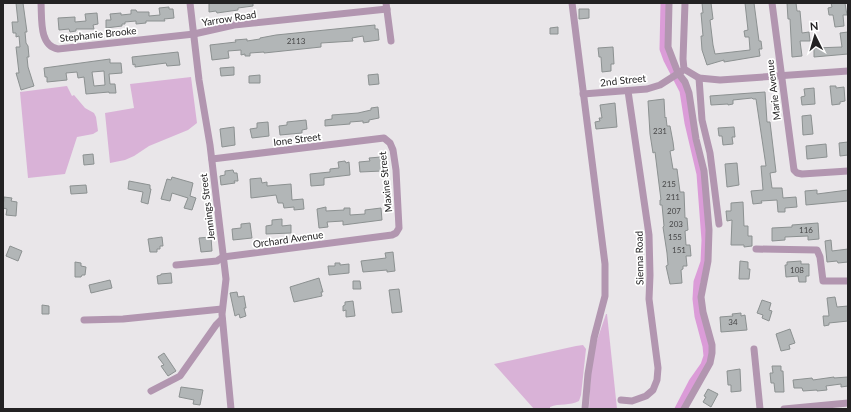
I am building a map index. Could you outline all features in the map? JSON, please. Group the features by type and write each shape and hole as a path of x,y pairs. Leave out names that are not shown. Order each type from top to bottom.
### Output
{"street":[{"name":"Stephanie Brooke","path":"40,3 45,40 51,47 58,49 194,34"},
{"name":"Jennings Street","path":"190,3 199,80 212,159 226,279 222,319 231,409"},
{"path":"572,3 605,264 605,296 594,338 588,374 585,409"},
{"path":"669,3 668,42 689,93 704,171 709,252 701,298 703,312 712,345 712,353 710,363 684,409"},
{"path":"680,72 683,59 685,3"},
{"name":"Marie Avenue","path":"772,3 794,170 797,173 802,174 848,171"},
{"name":"Yarrow Road","path":"194,34 234,25 387,6"},
{"path":"387,6 391,41"},
{"path":"680,72 699,78 720,80 848,71"},
{"name":"2nd Street","path":"583,94 648,89 660,85 680,72"},
{"path":"699,78 702,120 710,153 719,224"},
{"name":"Sienna Road","path":"621,400 632,401 650,393 653,390 657,380 658,368 649,299 649,235 628,91"},
{"name":"Ione Street","path":"212,159 384,138"},
{"name":"Maxine Street","path":"384,138 388,141 393,150 400,226"},
{"name":"Orchard Avenue","path":"176,264 217,261 223,257 392,235 398,231 400,226"},
{"path":"756,249 817,250 820,257 823,281 848,281"},
{"path":"84,320 123,319 222,309"},
{"path":"151,391 180,376 216,325 222,319"},
{"path":"754,348 760,409"},
{"path":"784,409 848,403"}],"shaded area":[{"path":"191,77 197,123 188,130 149,146 134,156 125,160 110,163 105,113 134,108 130,84"},
{"path":"67,86 72,96 74,95 85,108 94,113 98,131 93,134 77,137 65,174 28,178 20,92"},
{"path":"606,314 617,409 589,409 591,370 595,346"},
{"path":"583,345 586,349 579,401 553,406 550,407 550,409 534,409 494,364 576,346"}],"building":[{"path":"16,3 23,3 27,32 25,32 26,43 28,46 29,57 27,57 28,67 34,86 21,90 16,73 19,73 16,47 20,47 19,36 16,37 16,33 13,33 12,22 18,22"},
{"path":"209,3 253,3 253,6 217,13 216,11 209,12"},
{"path":"702,3 711,3 713,19 710,20 715,54 750,50 749,37 745,37 744,31 748,30 745,3 754,3 759,41 761,41 762,49 759,49 760,56 724,62 724,60 707,65 702,50"},
{"path":"787,3 796,3 797,11 800,11 802,33 809,32 810,41 800,41 802,56 792,57 790,19 788,19"},
{"path":"831,3 845,3 847,15 843,15 844,26 835,27 833,15 829,15 828,8 832,7"},
{"path":"169,7 169,9 173,9 174,18 164,19 165,21 146,21 146,23 136,24 136,21 125,22 122,26 106,28 106,20 111,20 110,14 131,14 131,10 136,10 137,12 149,12 149,16 160,15 159,8"},
{"path":"579,9 589,9 589,18 579,19"},
{"path":"97,13 98,24 93,25 94,29 76,29 76,31 70,32 69,29 59,30 58,18 75,17 75,22 86,21 85,14"},
{"path":"375,25 375,29 378,29 379,40 364,42 363,36 352,38 353,41 321,43 321,47 250,53 250,56 245,56 245,54 241,55 241,50 228,51 229,58 212,60 210,45 236,42 235,40 247,39 247,41 276,35"},
{"path":"558,27 558,34 550,34 550,28"},
{"path":"848,32 848,54 814,57 814,48 842,47 840,33"},
{"path":"613,47 614,64 611,64 611,71 602,72 601,57 599,57 598,48"},
{"path":"178,52 180,65 167,66 166,63 135,67 135,64 133,65 132,57"},
{"path":"110,59 110,63 121,63 122,73 109,74 110,84 115,84 116,93 109,92 86,94 84,77 78,78 77,72 66,73 67,80 47,82 44,68","holes":["104,71 105,85 94,86 92,72"]},
{"path":"234,67 234,75 221,76 220,68"},
{"path":"378,74 379,84 369,85 368,75"},
{"path":"260,75 260,83 249,83 249,76"},
{"path":"830,86 836,86 836,88 844,87 845,101 840,102 840,104 832,105"},
{"path":"814,88 815,104 802,105 801,97 805,96 804,89"},
{"path":"765,92 767,122 770,122 776,172 770,173 772,188 782,188 783,198 796,197 797,207 785,208 785,212 778,212 777,200 761,201 762,203 753,204 751,191 763,190 761,166 766,166 756,99 733,100 733,104 728,105 711,105 710,96"},
{"path":"664,99 665,118 666,117 667,126 670,126 673,142 674,150 670,151 673,169 677,169 680,192 684,192 685,218 687,218 688,230 685,231 686,245 690,245 691,256 686,256 687,266 683,266 683,269 681,270 682,283 670,284 666,266 668,265 667,253 663,227 662,205 660,205 661,200 655,152 653,153 650,134 648,101"},
{"path":"615,103 617,127 596,129 595,122 600,121 599,118 602,118 600,105"},
{"path":"378,107 379,118 369,120 369,122 350,122 350,124 325,126 325,120 332,119 332,115 358,113"},
{"path":"811,115 813,134 803,135 802,116"},
{"path":"306,120 307,129 302,130 302,133 280,135 279,126 287,125 287,122"},
{"path":"268,122 269,136 252,138 250,129 257,128 257,123"},
{"path":"234,127 235,145 222,147 220,129"},
{"path":"734,127 735,137 732,137 733,144 723,145 722,136 719,136 718,128"},
{"path":"848,142 848,155 840,156 839,143"},
{"path":"826,144 827,157 807,159 806,146"},
{"path":"93,154 94,164 84,165 83,155"},
{"path":"381,157 382,171 360,172 359,162 370,161 369,158"},
{"path":"345,161 346,163 349,162 350,175 324,178 324,185 311,186 310,174 330,172 330,169 339,168 338,162"},
{"path":"737,163 739,185 727,187 725,164"},
{"path":"233,170 234,173 237,173 238,181 234,181 235,183 221,185 220,176 225,175 225,171"},
{"path":"172,177 193,183 190,196 196,198 192,210 184,208 188,198 172,193 170,201 161,199 167,179 171,180"},
{"path":"261,178 262,183 267,182 267,186 291,184 292,200 303,199 304,209 294,210 294,207 284,208 283,203 278,203 276,195 251,198 250,179"},
{"path":"129,181 150,185 151,189 148,204 141,202 143,192 128,189"},
{"path":"86,185 87,193 71,194 70,186"},
{"path":"817,190 817,194 848,190 848,201 806,205 805,191"},
{"path":"4,197 12,198 11,201 17,202 16,216 6,215 7,209 3,208"},
{"path":"743,202 744,226 748,226 748,236 752,236 752,246 744,247 744,245 731,245 732,220 727,221 726,211 731,211 731,203"},
{"path":"326,207 326,211 344,210 344,208 350,208 350,215 365,214 365,210 381,208 382,220 343,225 343,221 327,222 328,227 319,228 317,209"},
{"path":"282,219 282,226 291,225 291,233 266,234 266,226 272,225 272,220"},
{"path":"250,223 252,238 233,240 232,229 241,228 241,224"},
{"path":"818,223 819,239 808,240 808,236 785,237 785,240 772,241 772,228"},
{"path":"162,237 163,246 160,246 160,249 157,249 157,252 150,252 148,239"},
{"path":"211,237 212,251 201,252 199,238"},
{"path":"831,240 832,251 848,249 848,262 827,262 825,241"},
{"path":"10,246 22,251 18,261 6,256"},
{"path":"393,252 395,271 387,272 387,270 363,272 361,261 386,258 385,253"},
{"path":"740,261 748,262 748,269 750,269 749,279 739,279"},
{"path":"801,261 801,264 809,264 809,276 806,276 806,282 799,282 798,276 786,277 785,265 787,265 787,262"},
{"path":"75,262 81,263 81,266 86,267 85,275 75,277"},
{"path":"335,263 340,263 340,265 349,264 349,273 329,275 328,266 335,266"},
{"path":"171,273 172,283 158,284 157,276"},
{"path":"319,278 323,292 321,292 322,296 294,302 290,287"},
{"path":"110,280 112,288 91,293 89,285"},
{"path":"353,281 360,281 361,289 353,289"},
{"path":"399,289 402,312 392,313 389,290"},
{"path":"237,292 238,297 244,296 246,308 244,308 246,316 240,318 239,314 235,316 230,293"},
{"path":"835,297 837,307 848,306 848,321 829,323 829,325 824,326 823,316 829,316 827,298"},
{"path":"762,300 771,303 769,310 772,311 769,321 762,318 763,315 757,313"},
{"path":"353,301 355,316 346,317 346,310 343,311 343,306 345,305 345,302"},
{"path":"42,305 49,306 49,314 42,314"},
{"path":"741,313 741,316 745,315 747,330 721,332 720,317 733,316 732,314"},
{"path":"790,329 795,343 789,345 790,349 781,351 776,334"},
{"path":"164,353 176,371 168,376 161,366 164,365 158,357"},
{"path":"772,366 781,366 781,371 783,371 784,392 775,392 774,383 771,383 770,373 773,373"},
{"path":"740,369 741,391 731,392 731,385 728,385 727,371"},
{"path":"848,377 848,386 841,387 841,384 826,386 827,390 817,391 803,391 802,388 794,388 793,380 812,378 813,380"},
{"path":"181,387 203,390 200,405 193,404 194,400 179,397"},
{"path":"708,389 718,394 711,407 703,402 706,397 704,396"}],"waterway":[{"path":"664,3 663,49 683,91 688,123 700,174 705,240 704,262 697,282 696,299 698,316 706,346 707,356 704,365 692,382 678,409"}]}
